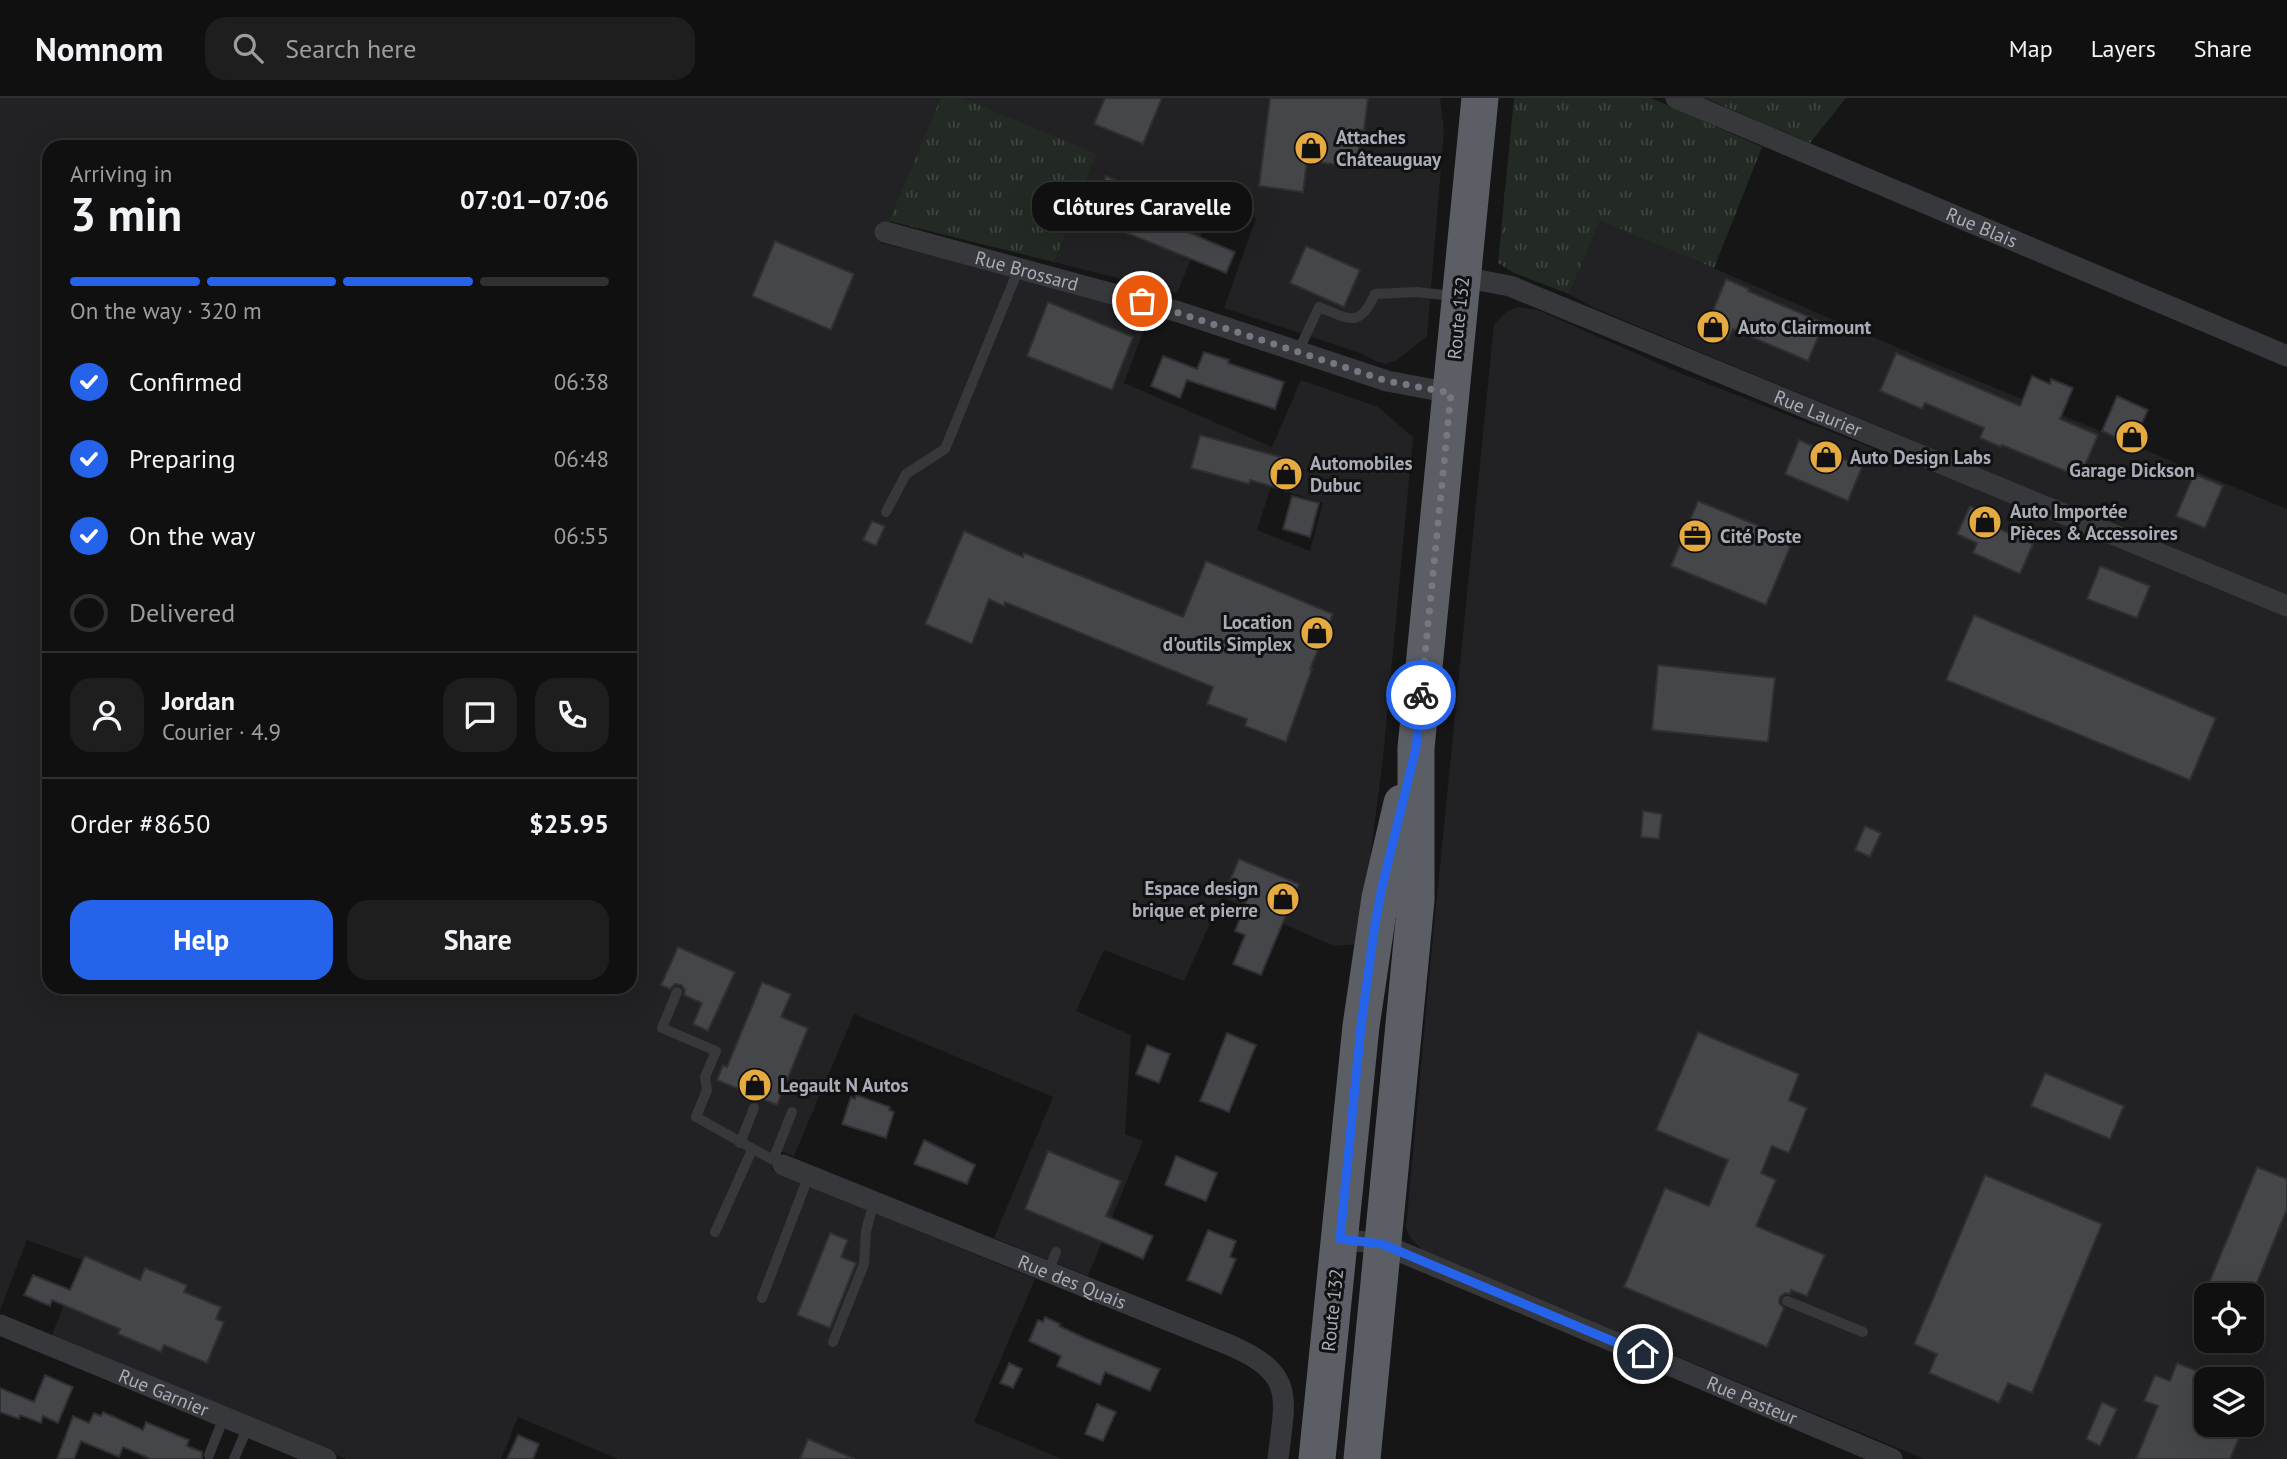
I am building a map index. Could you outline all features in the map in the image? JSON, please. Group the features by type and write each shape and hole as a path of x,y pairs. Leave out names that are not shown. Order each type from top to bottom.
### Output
{"highway":[{"name":"Route 132","path":"1362,1459 1416,900 1416,748 1480,98"},
{"name":"Route 132","path":"1317,1459 1369,968 1382,887 1416,748"},
{"path":"1369,968 1409,972"}],"street":[{"name":"Rue Blais","path":"1676,98 2287,356"},
{"name":"Rue Brossard","path":"885,232 1168,309 1387,381 1451,393"},
{"name":"Rue Laurier","path":"1462,287 1510,286 2287,606"},
{"name":"Rue des Quais","path":"783,1165 874,1201 1052,1262 1265,1364 1275,1374 1284,1394 1278,1459"},
{"name":"Rue Pasteur","path":"1340,1239 1382,1244 1892,1459"},
{"name":"Rue Garnier","path":"0,1325 326,1459"}],"lane":[{"path":"886,512 906,474 945,449 1019,268"},
{"path":"1298,352 1319,307 1347,318 1359,317 1366,313 1375,294 1462,287"},
{"path":"677,992 662,1028 716,1051 705,1077 707,1090 696,1117 773,1160 792,1112"},
{"path":"740,1143 754,1108"},
{"path":"715,1232 752,1150"},
{"path":"762,1298 809,1175"},
{"path":"833,1342 864,1264 866,1231 874,1201"},
{"path":"1787,1301 1863,1332"},
{"path":"209,1455 224,1417"},
{"path":"234,1459 248,1426"}],"shaded area":[{"path":"0,98 1440,98 1444,132 1427,336 1397,360 1386,364 1224,308 1256,218 1215,201 1177,293 890,221 880,243 1055,284 1149,316 1124,383 1272,447 1301,380 1378,407 1413,437 1383,758 1359,944 1334,946 1222,897 1184,981 1104,950 1076,1011 1131,1035 1125,1134 1143,1141 1088,1276 994,1238 1053,1097 854,1014 794,1156 780,1151 771,1170 1035,1279 974,1422 1062,1459 618,1459 518,1417 501,1459 346,1459 51,1337 82,1260 27,1240 0,1310","holes":["1271,487 1323,503 1310,551 1257,530"]},
{"path":"1600,219 1931,362 2101,431 2117,396 2148,410 2133,445 2287,509 2287,596 1592,307 1569,294"},
{"path":"1519,307 1538,310 1680,373 2287,610 2287,1459 1924,1459 1423,1251 1411,1239 1406,1228 1494,324 1506,312"}],"green space":[{"path":"941,98 962,98 1096,154 1054,262 889,221"},
{"path":"1514,98 1651,98 1762,147 1714,268 1600,220 1569,294 1514,273 1498,263"},
{"path":"1705,98 1846,98 1810,143"}],"building":[{"path":"1105,98 1162,98 1143,144 1094,124"},
{"name":"Attaches Châteauguay","path":"1270,98 1368,98 1357,167 1307,161 1303,192 1259,186"},
{"path":"1106,176 1191,212 1183,230 1235,252 1226,273 1089,218"},
{"path":"775,241 854,274 831,330 752,296"},
{"path":"1306,246 1360,270 1344,307 1290,283"},
{"path":"1726,279 1824,323 1808,361 1733,329 1728,340 1705,330"},
{"path":"1048,302 1133,337 1112,390 1027,356"},
{"path":"1204,352 1284,382 1275,409 1187,380 1180,398 1151,386 1163,356 1197,369"},
{"path":"1896,353 2020,406 2032,376 2050,384 2051,379 2073,388 2060,419 2098,435 2080,477 1980,438 1984,428 1925,403 1922,409 1880,391"},
{"path":"2117,396 2148,410 2132,445 2102,431"},
{"path":"1200,435 1295,461 1287,491 1191,468"},
{"path":"1799,440 1862,467 1848,501 1785,474"},
{"path":"2194,474 2223,486 2205,528 2176,516"},
{"path":"1292,496 1319,503 1310,537 1283,529"},
{"path":"1698,501 1793,540 1766,605 1671,566"},
{"path":"1970,506 1991,516 1988,524 2033,544 2020,574 1973,553 1977,543 1957,534"},
{"path":"872,521 885,526 876,546 863,540"},
{"path":"964,531 1023,557 1024,553 1183,617 1206,561 1333,614 1310,669 1286,742 1245,726 1247,719 1207,704 1213,687 1005,602 1004,606 989,599 972,644 925,624"},
{"path":"2100,566 2150,586 2137,618 2087,599"},
{"path":"1974,615 2216,718 2190,780 1946,680"},
{"path":"1658,665 1775,678 1768,742 1652,730"},
{"path":"1643,811 1662,814 1659,839 1641,837"},
{"path":"1865,826 1881,833 1870,857 1855,850"},
{"path":"1239,859 1299,884 1261,975 1233,964 1245,935 1235,931 1246,903 1224,894"},
{"path":"678,947 735,972 708,1031 693,1024 702,1003 684,995 685,990 681,985 675,984 670,989 661,985"},
{"path":"762,982 791,994 781,1017 808,1028 777,1105 717,1080 723,1065 727,1067"},
{"path":"1698,1032 1799,1074 1789,1100 1807,1108 1789,1153 1772,1146 1761,1173 1776,1180 1756,1226 1825,1255 1807,1296 1791,1290 1790,1294 1785,1293 1780,1297 1779,1303 1784,1308 1767,1347 1624,1287 1665,1188 1709,1206 1728,1160 1656,1130"},
{"path":"1227,1033 1256,1045 1229,1112 1200,1101"},
{"path":"1147,1045 1170,1054 1159,1083 1136,1074"},
{"path":"2045,1073 2124,1106 2110,1139 2031,1106"},
{"path":"856,1095 890,1107 889,1110 894,1112 886,1138 842,1124 851,1097 855,1099"},
{"path":"924,1140 975,1165 967,1184 914,1164"},
{"path":"1048,1151 1121,1181 1106,1216 1153,1236 1143,1259 1025,1209"},
{"path":"1176,1156 1217,1173 1206,1201 1165,1185"},
{"path":"2257,1167 2287,1179 2287,1209 2257,1283 2209,1283"},
{"path":"1985,1175 2102,1224 2032,1393 2008,1383 1999,1403 1929,1373 1937,1354 1914,1344"},
{"path":"1208,1230 1236,1241 1230,1257 1236,1259 1221,1294 1187,1280"},
{"path":"830,1233 848,1240 841,1257 856,1263 830,1328 797,1315"},
{"path":"85,1256 140,1280 145,1268 187,1285 184,1292 221,1307 216,1319 224,1322 207,1363 164,1345 161,1352 118,1334 120,1329 52,1300 50,1306 24,1295 33,1275 70,1290"},
{"path":"1045,1317 1087,1339 1160,1369 1150,1391 1105,1372 1100,1385 1057,1366 1061,1356 1029,1341 1038,1320 1043,1322"},
{"path":"1009,1363 1022,1369 1013,1388 1000,1383"},
{"path":"2177,1363 2194,1370 2194,1437 2239,1437 2230,1459 2136,1459 2158,1406 2144,1401 2155,1375 2170,1381"},
{"path":"45,1375 73,1387 58,1423 43,1416 41,1423 20,1415 19,1419 0,1412 0,1388 34,1402"},
{"path":"2102,1402 2117,1409 2100,1446 2086,1439"},
{"path":"1097,1404 1116,1412 1103,1441 1085,1434"},
{"path":"103,1412 143,1430 146,1422 189,1440 187,1446 202,1452 202,1459 151,1459 123,1447 119,1457 81,1441 74,1459 57,1459 73,1416 89,1423 94,1413 101,1416"},
{"path":"518,1435 539,1444 533,1459 507,1459"},
{"path":"808,1439 855,1459 800,1459"}],"way so far":[{"path":"1142,301 1387,381 1451,393 1421,695"}],"place":[{"name":"Attaches Châteauguay","path":"1311,148"},
{"name":"Clôtures Caravelle","path":"1142,301"},
{"name":"Auto Clairmount","path":"1713,327"},
{"name":"Garage Dickson","path":"2132,437"},
{"name":"Auto Design Labs","path":"1826,457"},
{"name":"Automobiles Dubuc","path":"1286,474"},
{"name":"Auto Importée Pièces & Accessoires","path":"1985,522"},
{"name":"Cité Poste","path":"1695,536"},
{"name":"Location d'outils Simplex","path":"1317,633"},
{"name":"Espace design brique et pierre","path":"1283,899"},
{"name":"Legault N Autos","path":"755,1085"}],"route":[{"path":"1421,695 1416,748 1375,924 1361,1026 1340,1239 1382,1244 1643,1354"}]}
